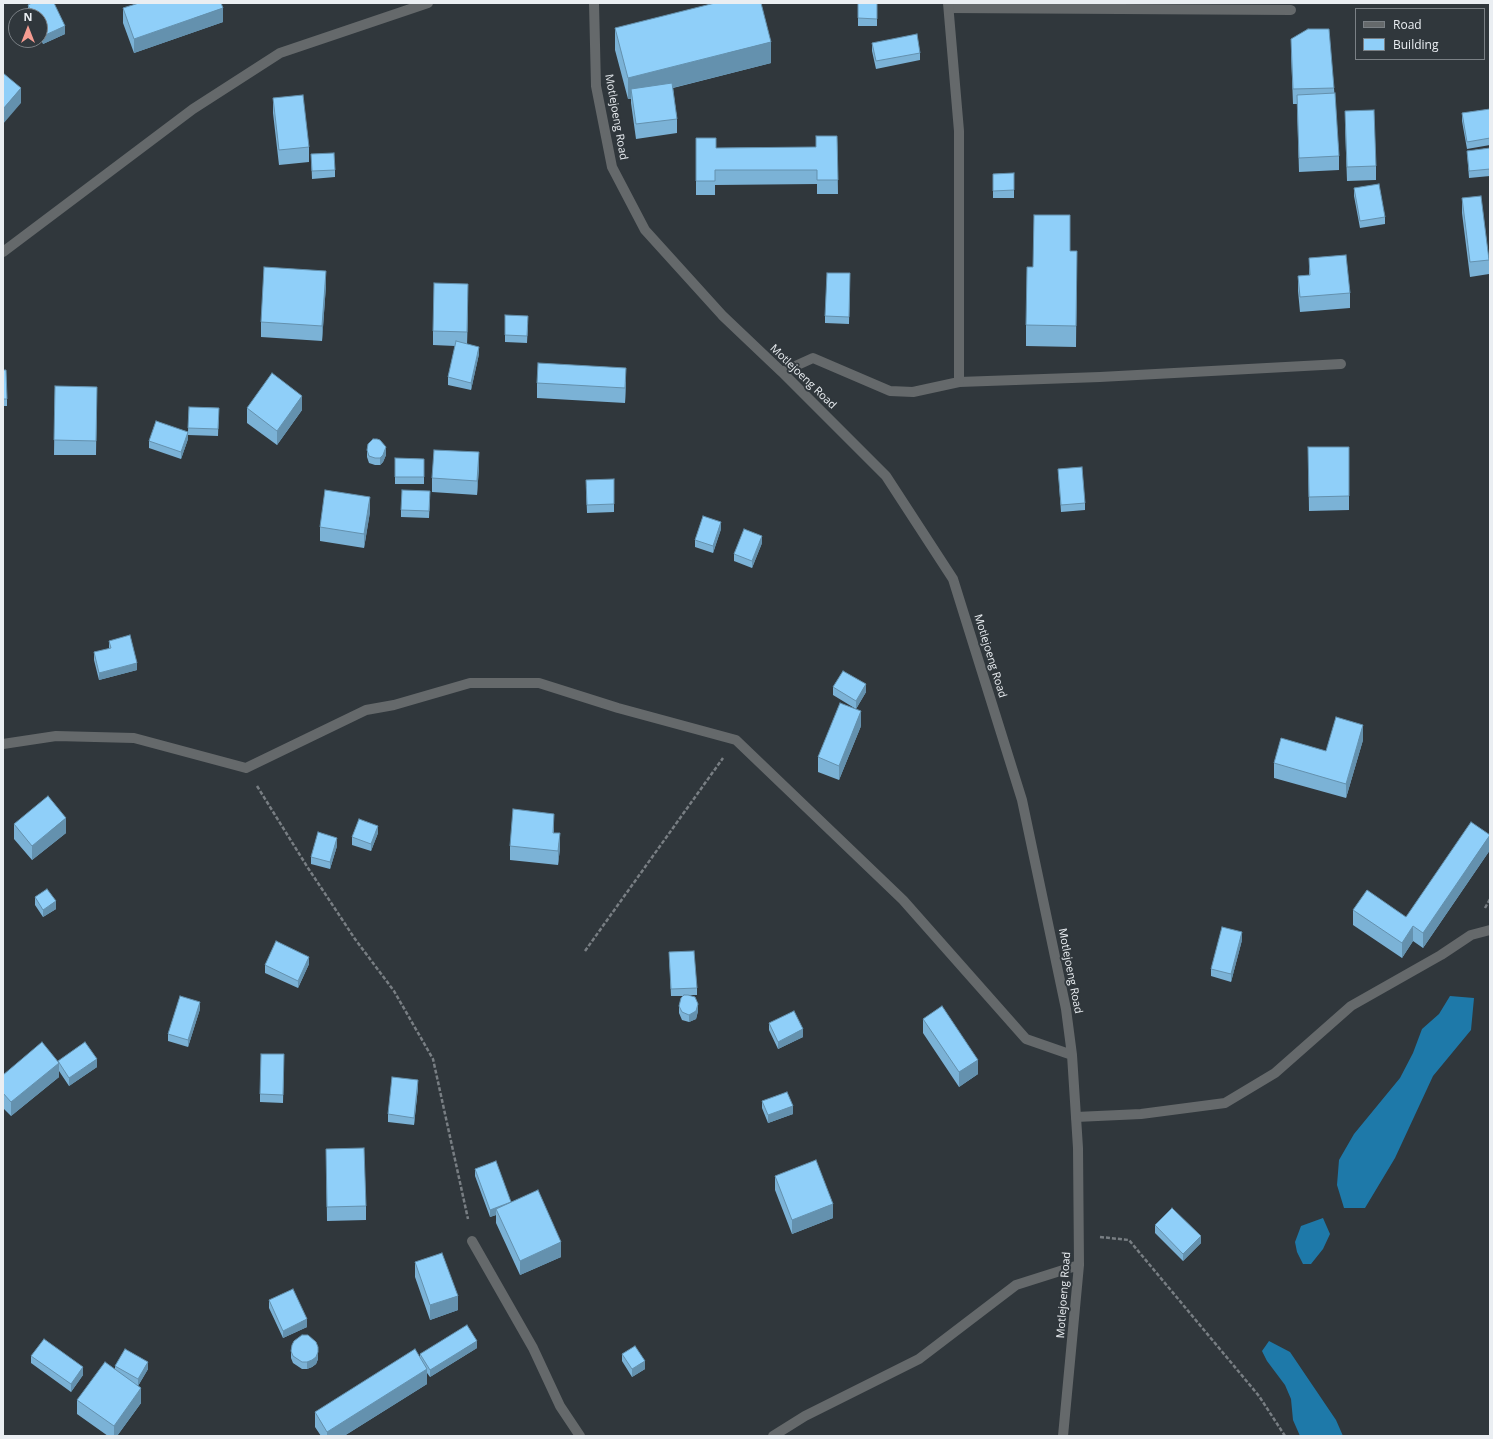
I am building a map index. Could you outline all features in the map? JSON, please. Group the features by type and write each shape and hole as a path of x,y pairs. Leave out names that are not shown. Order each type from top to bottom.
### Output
{"street":[{"path":"3,252 193,109 280,53 428,3"},
{"name":"Motlejoeng Road","path":"594,3 596,86 612,167 645,230 722,315 782,372 886,476 953,579 1022,800 1066,1009 1072,1055 1078,1148 1079,1265 1063,1436"},
{"path":"959,382 959,131 949,5 1291,10"},
{"path":"782,372 813,358 890,391 913,392 959,382 1100,377 1341,364"},
{"path":"3,744 56,736 134,738 246,768 366,710 394,705 470,683 539,683 618,708 736,740 903,900 1026,1039 1072,1055"},
{"path":"1076,1118 1141,1114 1226,1103 1275,1073 1352,1006 1442,955 1471,935 1490,930"},
{"path":"472,1241 533,1348 560,1406 580,1436"},
{"path":"773,1436 805,1416 919,1359 1016,1285 1079,1265"}],"path":[{"path":"585,951 736,740"},
{"path":"246,768 308,868 355,939 394,991 433,1058 472,1241"},
{"path":"1079,1235 1129,1240 1259,1396 1285,1436"}],"shaded area":[{"path":"1450,996 1474,998 1471,1030 1433,1076 1395,1158 1365,1208 1344,1208 1337,1185 1339,1160 1354,1134 1400,1078 1413,1053 1422,1029 1439,1014"},
{"path":"1323,1218 1330,1234 1323,1249 1311,1264 1303,1264 1297,1252 1295,1242 1301,1226"},
{"path":"1269,1341 1290,1352 1336,1420 1343,1436 1300,1436 1293,1420 1291,1399 1285,1385 1267,1361 1262,1351"}],"building":[{"path":"32,3 54,3 65,26 48,34 48,8 29,8 28,5"},
{"path":"139,3 221,3 223,8 134,39 123,8"},
{"path":"715,3 761,3 771,42 628,78 615,28"},
{"path":"858,3 877,3 877,19 858,18"},
{"path":"1308,29 1329,29 1334,88 1293,89 1291,39"},
{"path":"917,34 920,53 876,61 872,43"},
{"path":"3,73 21,88 3,109"},
{"path":"672,83 677,119 636,124 631,89"},
{"path":"1335,93 1339,156 1299,158 1297,95"},
{"path":"303,95 309,147 279,150 273,98"},
{"path":"1490,109 1490,138 1467,142 1462,113"},
{"path":"1374,110 1376,166 1347,167 1345,111"},
{"path":"816,136 837,136 838,180 817,180 817,170 715,170 715,181 696,181 696,138 716,138 716,148 816,147"},
{"path":"1490,148 1490,169 1469,171 1467,151"},
{"path":"334,153 335,170 312,171 311,154"},
{"path":"1014,173 1014,190 993,191 993,174"},
{"path":"1379,184 1385,217 1360,221 1354,188"},
{"path":"1481,196 1489,260 1470,262 1462,198"},
{"path":"1034,215 1070,215 1070,251 1077,251 1076,326 1026,325 1027,267 1033,267"},
{"path":"1346,255 1350,293 1300,297 1298,276 1310,275 1309,258"},
{"path":"264,267 326,271 322,326 261,322"},
{"path":"827,273 850,273 849,317 825,316"},
{"path":"434,283 468,284 467,332 433,331"},
{"path":"505,315 528,316 527,336 505,335"},
{"path":"456,341 479,347 471,383 448,377"},
{"path":"538,363 626,368 625,388 537,383"},
{"path":"3,370 6,370 7,399 3,399"},
{"path":"272,373 302,396 277,431 247,408"},
{"path":"55,386 97,387 96,441 54,440"},
{"path":"189,407 219,408 218,429 188,428"},
{"path":"156,421 188,432 181,452 149,441"},
{"path":"373,439 380,440 386,447 380,458 369,456 367,450 368,444"},
{"path":"1308,447 1349,447 1349,496 1309,497"},
{"path":"434,450 479,452 477,481 432,478"},
{"path":"395,458 424,459 424,477 395,477"},
{"path":"1082,467 1085,503 1061,505 1058,469"},
{"path":"614,479 614,504 587,505 586,480"},
{"path":"325,490 370,497 364,534 320,527"},
{"path":"402,490 430,491 429,511 401,510"},
{"path":"703,516 721,522 713,546 695,540"},
{"path":"744,529 762,536 752,561 734,554"},
{"path":"130,635 137,663 99,673 94,652 111,648 109,641"},
{"path":"843,671 866,684 856,701 833,687"},
{"path":"840,703 861,711 839,766 818,757"},
{"path":"1336,717 1363,725 1346,784 1274,763 1281,738 1326,751"},
{"path":"48,796 66,818 32,846 14,824"},
{"path":"513,809 554,814 553,833 560,833 558,851 510,846"},
{"path":"359,819 378,826 371,844 352,837"},
{"path":"1471,822 1490,835 1423,933 1413,926 1402,943 1353,910 1367,890 1406,917"},
{"path":"318,832 337,838 330,862 311,857"},
{"path":"47,889 56,901 43,910 35,897"},
{"path":"1222,927 1242,932 1231,974 1211,969"},
{"path":"276,941 309,957 298,981 265,965"},
{"path":"694,951 697,988 671,989 669,952"},
{"path":"684,995 695,997 698,1004 696,1011 689,1015 682,1012 679,1006 681,998"},
{"path":"180,996 200,1002 188,1040 168,1034"},
{"path":"942,1006 978,1060 959,1072 923,1019"},
{"path":"794,1011 803,1029 778,1042 769,1023"},
{"path":"42,1042 59,1063 11,1102 3,1093 3,1075"},
{"path":"85,1042 97,1059 69,1078 58,1061"},
{"path":"261,1054 284,1054 283,1095 260,1094"},
{"path":"392,1077 418,1080 414,1118 388,1114"},
{"path":"787,1092 793,1106 768,1115 762,1101"},
{"path":"364,1148 366,1206 327,1207 326,1149"},
{"path":"816,1160 833,1204 792,1220 775,1176"},
{"path":"496,1161 511,1202 490,1210 475,1169"},
{"path":"538,1190 561,1242 520,1261 496,1209"},
{"path":"1172,1208 1201,1236 1183,1254 1155,1225"},
{"path":"442,1253 458,1296 430,1305 415,1262"},
{"path":"293,1289 307,1319 283,1331 269,1300"},
{"path":"467,1325 477,1341 430,1370 420,1354"},
{"path":"302,1335 308,1335 316,1342 318,1347 316,1357 307,1362 302,1362 293,1356 291,1351 294,1341"},
{"path":"44,1339 83,1367 71,1384 31,1356"},
{"path":"635,1346 645,1361 632,1369 622,1354"},
{"path":"125,1349 148,1362 138,1379 115,1366"},
{"path":"415,1349 427,1369 327,1432 315,1412"},
{"path":"105,1362 141,1388 114,1426 77,1400"}]}
